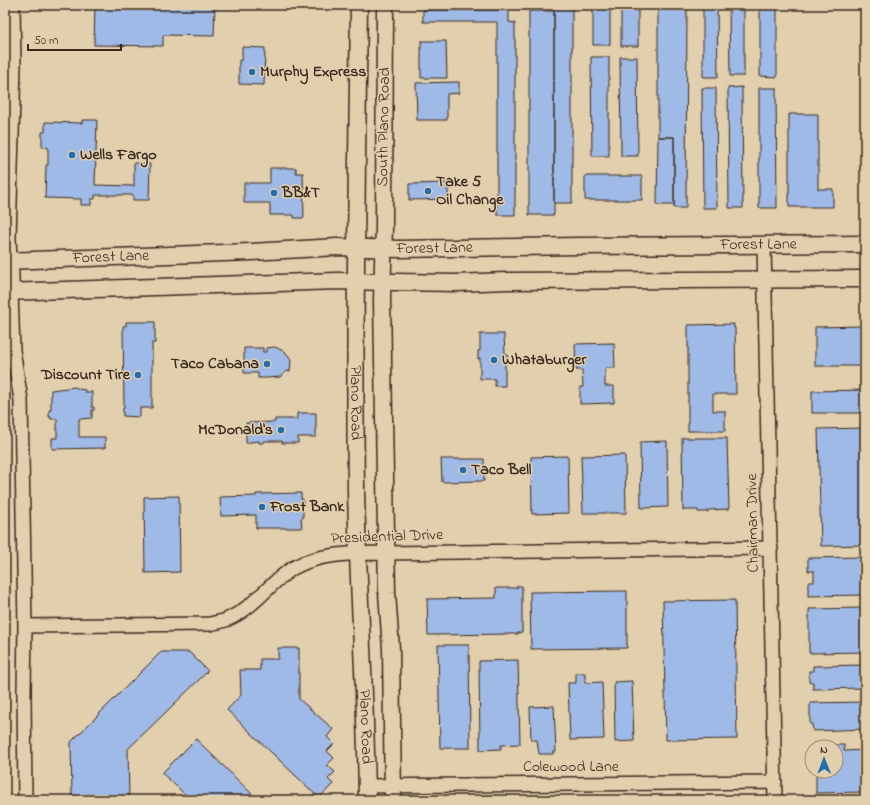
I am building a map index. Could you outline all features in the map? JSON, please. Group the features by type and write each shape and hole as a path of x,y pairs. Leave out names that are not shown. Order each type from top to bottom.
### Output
{"main road":[{"name":"Plano Road","path":"359,5 355,282 356,452 358,554 366,709 367,793"},
{"name":"South Plano Road","path":"383,249 385,5"},
{"name":"Forest Lane","path":"8,261 250,252 337,247 383,249 865,244"},
{"name":"Plano Road","path":"383,249 382,282 386,553 391,649 392,793"},
{"path":"8,261 8,292"},
{"name":"Forest Lane","path":"8,292 337,281 456,283 506,281 865,279"}],"street":[{"path":"8,261 10,238 14,66 13,5"},
{"name":"Chairman Drive","path":"764,245 775,800"},
{"path":"8,292 13,350 21,400 25,626 25,800"},
{"name":"Presidential Drive","path":"25,626 210,624 228,620 252,604 280,577 294,568 325,556 386,553 771,548"},
{"name":"Colewood Lane","path":"367,793 775,782"}],"building":[{"path":"95,5 215,5 214,36 163,35 163,46 94,45"},
{"path":"554,5 572,5 572,203 554,203"},
{"path":"593,5 610,5 610,45 593,45"},
{"path":"621,5 638,5 638,46 621,46"},
{"path":"658,5 687,5 686,208 674,208 674,137 658,137"},
{"path":"703,5 717,5 718,77 703,77"},
{"path":"729,5 744,5 744,76 730,76"},
{"path":"760,5 777,5 777,77 760,76"},
{"path":"423,10 509,10 509,22 515,23 515,215 497,215 497,22 423,22"},
{"path":"529,11 554,11 554,215 529,215"},
{"path":"421,41 446,41 447,78 421,78"},
{"name":"Murphy Express","path":"242,47 265,48 264,85 239,84 239,60 242,60"},
{"path":"591,57 609,57 609,156 592,156"},
{"path":"620,57 637,57 638,156 621,156"},
{"path":"459,82 459,93 447,94 447,120 417,120 416,83"},
{"path":"742,87 743,208 729,208 728,88"},
{"path":"702,88 716,88 717,208 703,208"},
{"path":"759,88 776,88 777,208 759,208"},
{"path":"789,114 818,114 818,189 833,189 833,207 789,207"},
{"name":"Wells Fargo","path":"82,120 97,120 95,185 134,186 134,163 150,164 149,200 133,200 133,195 95,195 95,199 91,199 91,205 81,205 81,199 45,198 48,147 42,147 42,132 45,132 45,122 82,123"},
{"path":"658,137 674,137 674,205 657,205"},
{"name":"BB&T","path":"270,168 296,168 296,173 303,173 304,218 294,218 294,215 270,215 270,203 244,203 244,183 270,183"},
{"path":"585,176 642,176 642,200 585,200"},
{"name":"Take 5 Oil Change","path":"448,183 448,199 409,200 409,184"},
{"name":"Discount Tire","path":"126,322 155,322 155,343 152,343 152,408 140,408 140,417 123,416 123,326 126,326"},
{"path":"734,324 736,394 713,394 713,411 725,411 725,431 688,431 688,325"},
{"path":"865,326 865,366 815,366 815,327"},
{"name":"Whataburger","path":"480,334 504,334 505,354 507,354 508,361 505,361 505,386 495,386 495,379 480,379 480,358 478,359 478,351 480,351"},
{"path":"614,343 615,368 605,368 605,386 614,386 614,403 580,404 580,387 583,387 582,370 576,370 575,344"},
{"name":"Taco Cabana","path":"275,347 285,352 289,356 291,361 290,372 287,371 280,377 267,378 258,378 258,373 244,373 244,348 263,348 263,352 266,352 266,348"},
{"path":"75,387 85,390 85,392 92,392 92,407 94,407 94,410 92,410 92,418 79,419 79,437 105,437 105,448 52,449 52,438 57,438 57,419 51,419 51,417 49,417 49,410 51,410 51,390"},
{"path":"865,390 865,413 812,413 812,391"},
{"name":"McDonald's","path":"297,413 316,413 316,437 298,437 298,443 264,441 264,443 259,443 259,441 246,443 246,423 275,422 275,419 297,419"},
{"path":"865,428 865,545 821,546 818,429"},
{"path":"682,438 727,438 729,509 708,510 708,512 683,510"},
{"path":"667,441 668,507 641,508 640,442"},
{"path":"625,455 626,513 583,513 581,456"},
{"path":"568,456 569,513 532,514 531,457"},
{"name":"Taco Bell","path":"441,459 484,459 484,481 442,482"},
{"name":"Frost Bank","path":"301,493 301,499 303,499 303,518 301,518 302,528 256,528 256,515 221,516 220,497 256,496 256,494"},
{"path":"179,496 180,572 145,573 144,497"},
{"path":"864,557 865,595 808,596 808,582 814,582 814,571 808,571 808,558"},
{"path":"517,586 522,586 522,632 518,634 428,635 427,599 496,598 496,588 517,588"},
{"path":"627,591 627,648 531,649 530,592"},
{"path":"735,600 737,739 666,740 663,601"},
{"path":"865,608 865,652 809,653 809,609"},
{"path":"438,645 469,645 470,748 440,748"},
{"path":"278,648 299,648 299,699 333,729 327,737 334,744 327,751 334,758 327,765 335,772 328,779 333,784 319,798 227,710 241,695 240,670 260,670 260,659 278,659"},
{"path":"161,652 189,652 208,671 128,749 129,800 72,800 71,742"},
{"path":"518,660 520,744 501,745 501,749 480,750 479,661"},
{"path":"865,665 865,688 813,689 813,682 809,682 809,671 813,671 813,666"},
{"path":"576,673 585,673 585,683 602,682 604,739 570,740 568,683 576,683"},
{"path":"632,681 634,741 615,742 614,682"},
{"path":"865,702 865,729 813,731 812,724 810,724 810,703"},
{"path":"554,706 556,752 553,752 553,754 539,754 537,740 531,740 530,707"},
{"path":"196,739 258,800 191,800 162,773"},
{"path":"865,750 865,792 816,793 816,779 844,779 844,751"}],"place":[{"name":"Murphy Express","path":"252,72"},
{"name":"Wells Fargo","path":"72,155"},
{"name":"Take 5 Oil Change","path":"428,191"},
{"name":"BB&T","path":"274,193"},
{"name":"Whataburger","path":"494,360"},
{"name":"Taco Cabana","path":"267,364"},
{"name":"Discount Tire","path":"138,375"},
{"name":"McDonald's","path":"281,430"},
{"name":"Taco Bell","path":"463,470"},
{"name":"Frost Bank","path":"262,507"}]}
